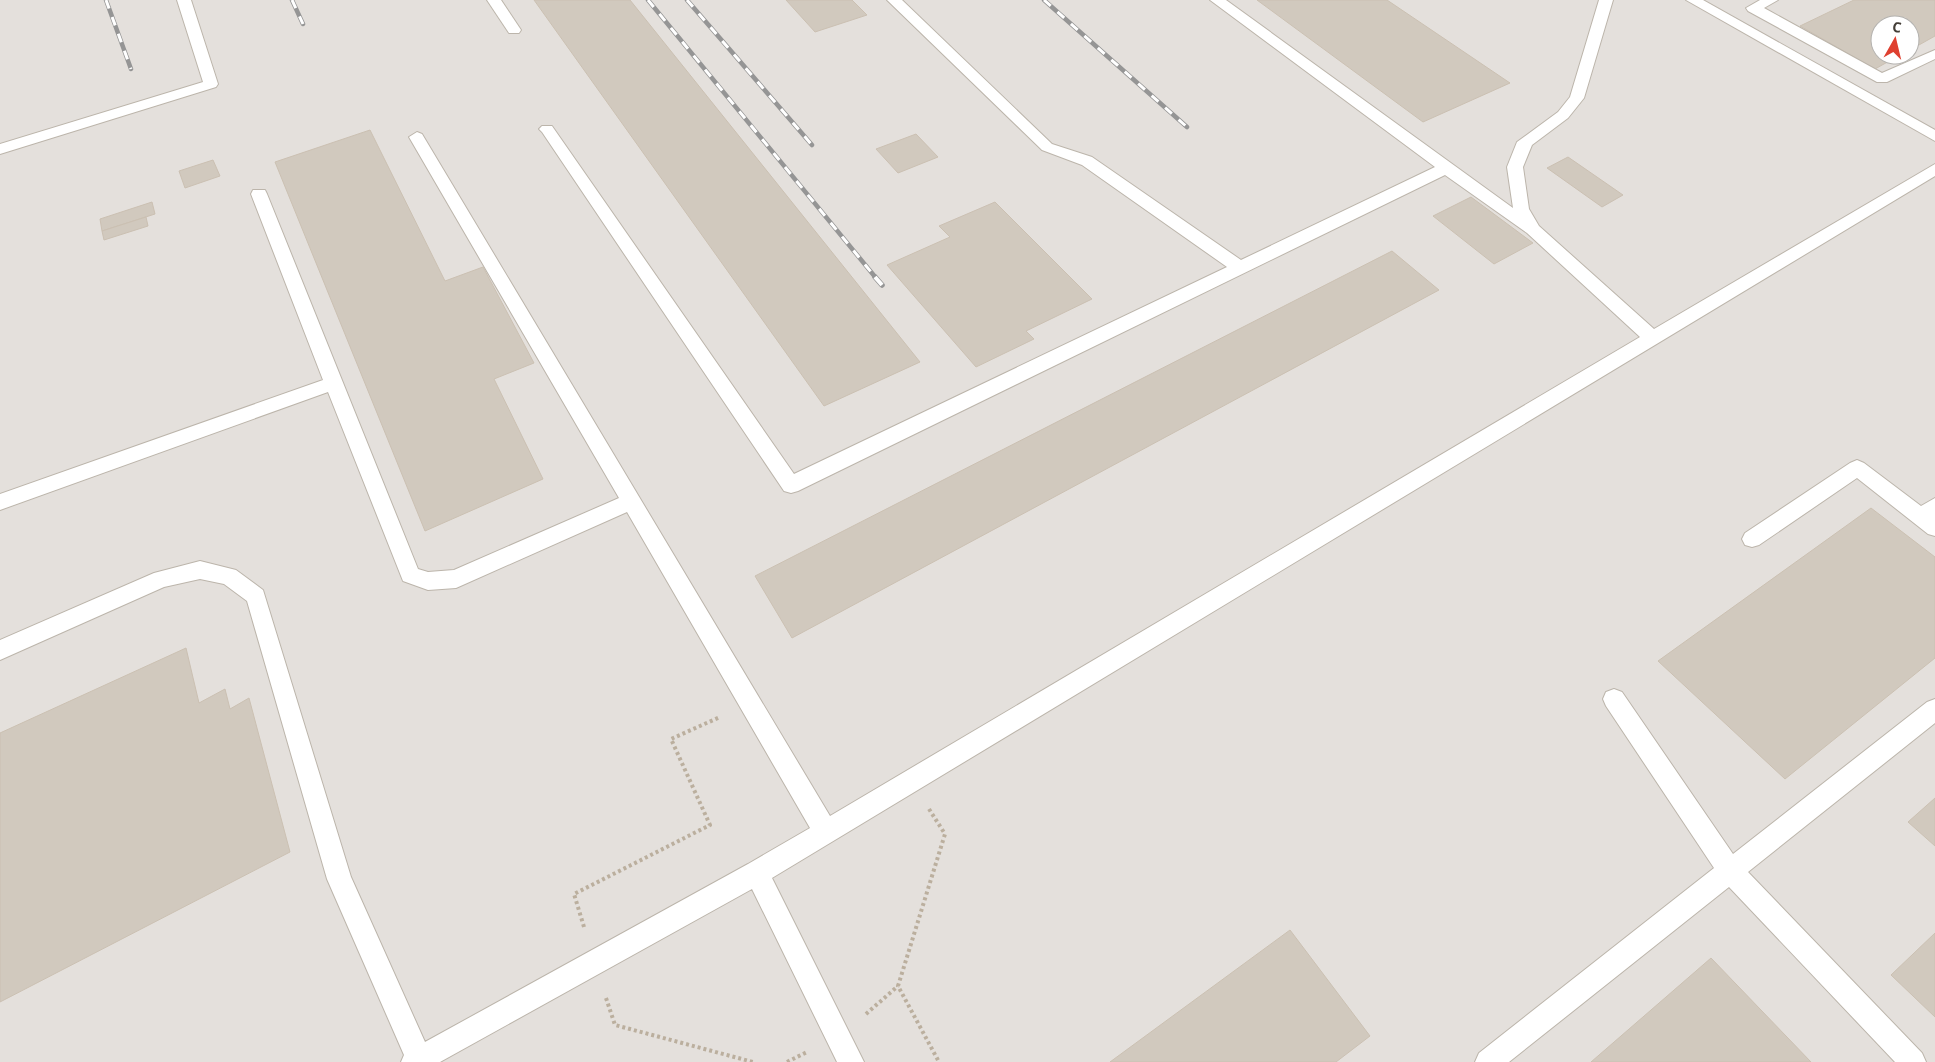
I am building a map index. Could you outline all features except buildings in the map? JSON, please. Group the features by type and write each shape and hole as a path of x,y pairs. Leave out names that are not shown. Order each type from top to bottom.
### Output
{"lane":[{"path":"0,149 211,84 184,0"},
{"path":"494,0 514,30"},
{"path":"894,0 1048,146 1087,161 1240,268"},
{"path":"1216,0 1533,230 1653,338"},
{"path":"1533,230 1521,209 1515,166 1525,142 1563,115 1577,98 1606,0"},
{"path":"1693,0 1935,136"},
{"path":"1771,0 1753,8 1882,79 1935,54"},
{"path":"547,129 791,485 1446,168"},
{"path":"417,137 826,833"},
{"path":"0,650 161,579 180,574 200,570 229,576 256,596 339,879 417,1060 826,833 1935,170"},
{"path":"259,194 410,575 428,581 456,579 632,501"},
{"path":"0,502 334,383"},
{"path":"1752,539 1857,468 1930,517"},
{"path":"1614,699 1730,871 1913,1062"},
{"path":"1488,1062 1935,709"},
{"path":"757,873 851,1062"}],"path":[{"path":"912,782 945,834 898,986 938,1062"}],"shaded area":[{"path":"0,0 1935,0 1935,1062 0,1062"}],"railway":[{"path":"106,0 131,69"},
{"path":"292,0 303,24"},
{"path":"648,0 876,278"},
{"path":"687,0 812,145"},
{"path":"1044,0 1187,127"},
{"path":"875,277 882,285"}]}
